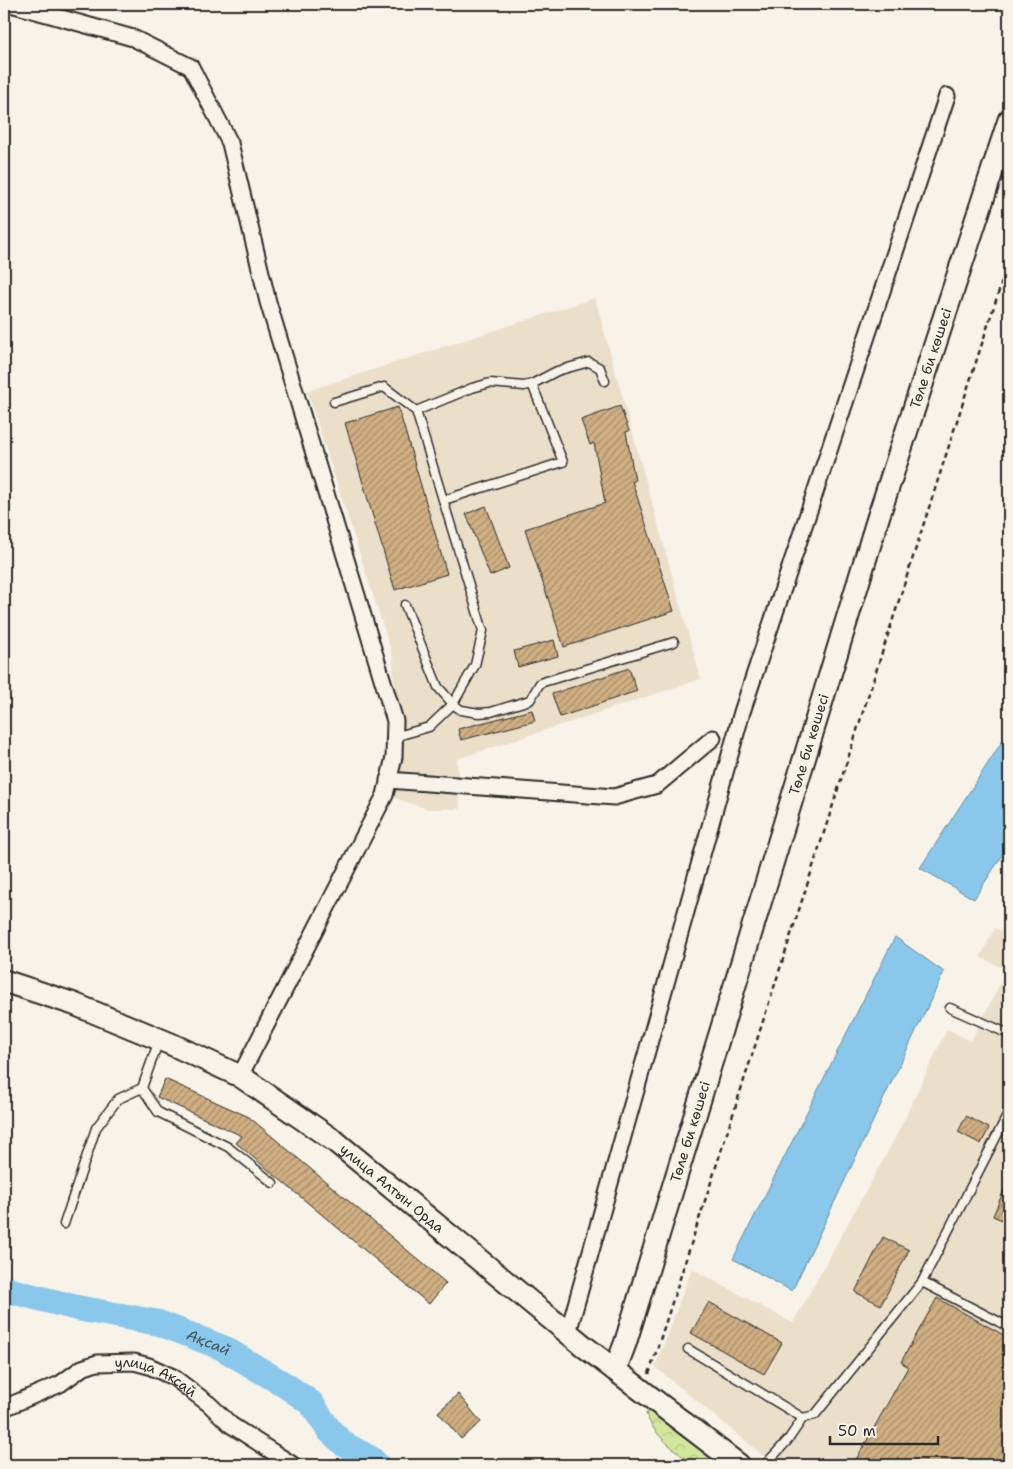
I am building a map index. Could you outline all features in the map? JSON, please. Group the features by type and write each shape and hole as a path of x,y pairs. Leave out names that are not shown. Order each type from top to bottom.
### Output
{"main road":[{"name":"Төле би көшесі","path":"615,1370 631,1325 878,518 1009,120"},
{"name":"улица Алтын Орда","path":"4,981 74,1004 159,1039 240,1076 336,1142 568,1333 739,1465"}],"street":[{"path":"11,4 133,38 191,68 230,143 268,302 395,721 394,757 385,795 240,1076"},
{"path":"568,1333 742,712 946,96"},
{"path":"388,780 614,797 658,785 713,738"},
{"name":"улица Аксай","path":"4,1408 60,1384 82,1368 96,1362 134,1362 149,1366 173,1377 209,1404 230,1425 254,1438 293,1465"}],"lane":[{"path":"416,411 472,388 490,383 524,386 557,372 589,362 600,368 605,381"},
{"path":"444,500 563,462 532,384"},
{"path":"334,402 384,387 416,411 483,631 475,665 453,704 429,727 394,737"},
{"path":"405,605 438,687 461,710 479,713 491,712 530,700 540,683 674,642"},
{"path":"950,1008 1009,1034"},
{"path":"64,1224 96,1128 118,1099 142,1088 159,1039"},
{"path":"142,1088 158,1112 228,1146 273,1184"},
{"path":"765,1465 788,1440 803,1418 815,1415 922,1282 1009,1112"},
{"path":"922,1282 1009,1327"},
{"path":"688,1349 803,1418"}],"path":[{"path":"644,1392 1009,260"}],"shaded area":[{"path":"595,298 701,679 457,759 460,809 428,809 385,795 395,721 393,657 307,391"},
{"path":"995,928 1009,935 1009,1465 775,1465 655,1367 692,1269 793,1323 899,1131 947,1029 971,1041 1007,970 980,957"}],"green space":[{"path":"655,1409 676,1423 681,1436 697,1443 730,1465 693,1465 659,1436 654,1429 646,1413"}],"water":[{"path":"1009,731 1009,845 974,899 920,868"},
{"path":"895,937 944,972 792,1291 733,1259"}],"building":[{"path":"620,406 629,431 626,432 635,481 632,481 674,611 564,647 525,529 605,503 594,443 590,445 581,420"},
{"path":"398,407 447,574 395,590 345,423"},
{"path":"486,506 509,568 490,576 466,514"},
{"path":"554,640 558,656 518,667 514,651"},
{"path":"629,668 637,691 560,717 552,694"},
{"path":"532,710 535,721 461,740 458,729"},
{"path":"165,1079 249,1117 446,1283 429,1304 236,1143 242,1136 157,1097"},
{"path":"966,1116 989,1128 981,1144 958,1132"},
{"path":"1009,1178 1009,1223 993,1216"},
{"path":"883,1237 909,1250 881,1305 855,1292"},
{"path":"937,1298 1009,1338 1009,1465 853,1465 908,1367 901,1362"},
{"path":"709,1302 782,1343 764,1374 691,1333"},
{"path":"458,1394 481,1422 461,1439 438,1412"}],"waterway":[{"name":"Ақсай","path":"4,1289 77,1308 159,1323 223,1348 311,1403 329,1430 345,1445 371,1459 377,1465"}]}
